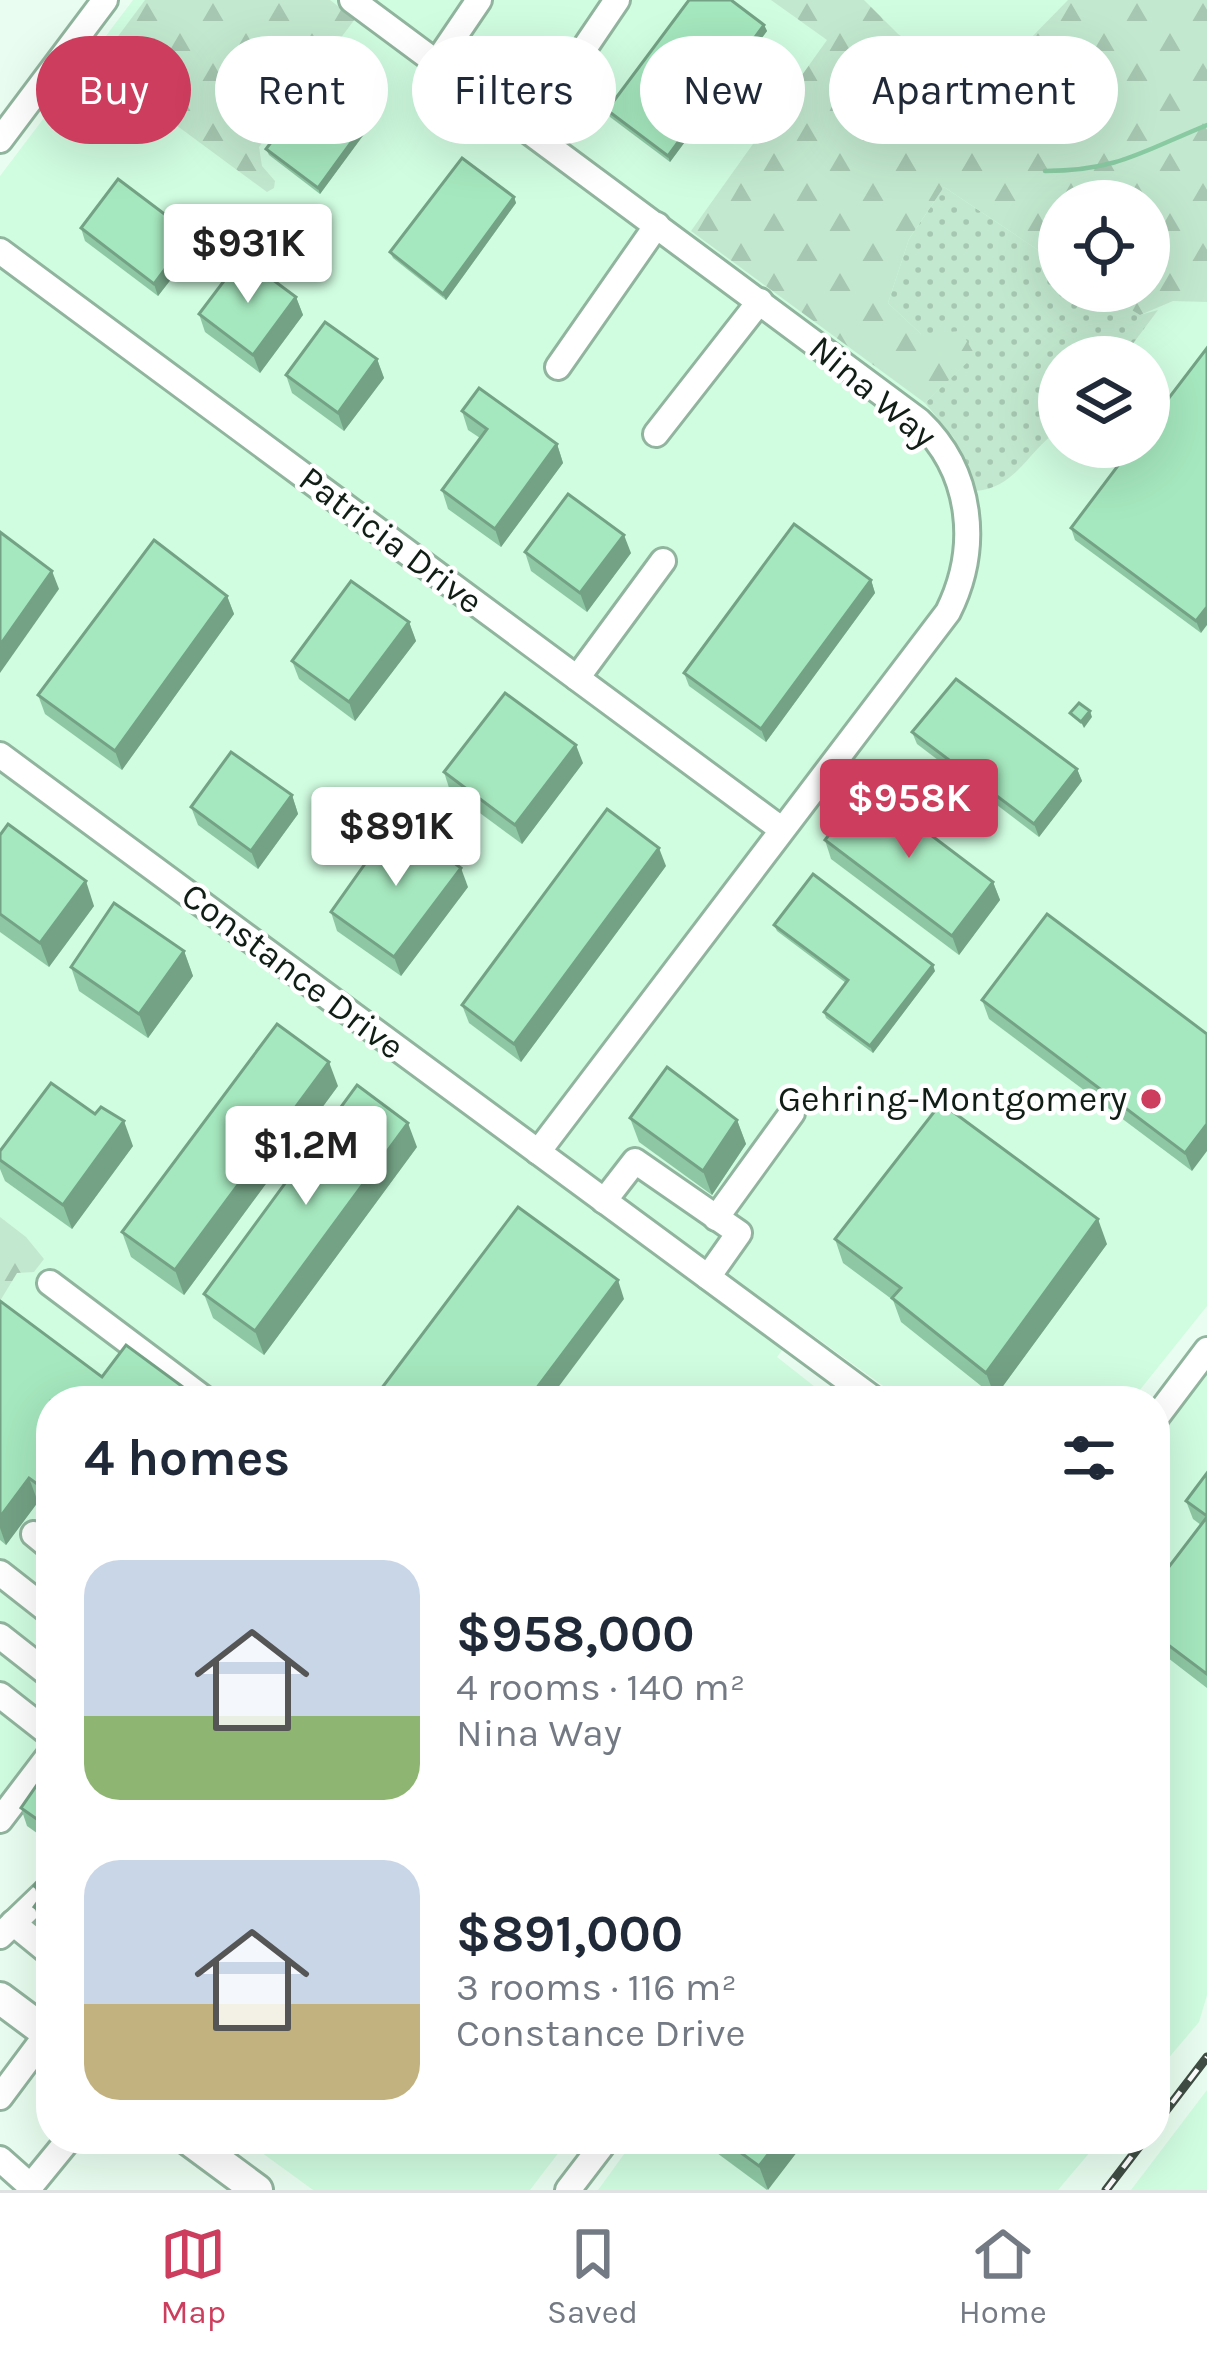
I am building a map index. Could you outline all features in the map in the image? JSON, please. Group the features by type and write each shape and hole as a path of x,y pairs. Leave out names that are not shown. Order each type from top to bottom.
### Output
{"main road":[{"path":"0,1998 36,2025"},
{"path":"208,2154 257,2190"}],"street":[{"path":"0,140 105,0"},
{"name":"Nina Way","path":"352,0 412,44"},
{"path":"455,36 479,0"},
{"path":"592,36 616,0"},
{"name":"Nina Way","path":"538,1152 948,612 965,571 969,531 955,471 932,432 548,144"},
{"path":"558,367 657,225"},
{"name":"Patricia Drive","path":"0,251 781,829"},
{"path":"656,434 760,301"},
{"path":"577,678 663,561"},
{"name":"Constance Drive","path":"0,755 856,1386"},
{"path":"716,1218 792,1113"},
{"path":"604,1201 635,1161 739,1233 708,1277"},
{"path":"50,1283 187,1386"},
{"path":"1170,1399 1207,1350"},
{"path":"0,1574 36,1602"},
{"path":"0,1636 36,1664"},
{"path":"0,1695 36,1723"},
{"path":"0,1820 36,1773"},
{"path":"36,1901 7,1929 36,1945"},
{"path":"0,2097 36,2051"},
{"path":"3,2162 33,2183 57,2154"},
{"path":"568,2190 596,2154"}],"shaded area":[{"path":"133,0 1207,0 1207,1306 1143,1386 883,1386 800,1326 777,1357 814,1386 36,1386 36,1755 0,1804 0,176 36,128 36,144 191,144 191,36 106,36"},
{"path":"1207,1373 1207,1995 1199,2022 1170,2056 1170,1422"},
{"path":"1207,2090 1207,2190 1131,2190 1158,2154 1170,2154 1170,2139"},
{"path":"264,2154 558,2154 530,2190 313,2190"},
{"path":"624,2154 1088,2154 1058,2190 598,2190"}],"green space":[{"path":"145,0 330,0 355,19 342,36 215,36 215,144 261,144 262,166 275,181 267,192 191,136 191,36 118,36"},
{"path":"771,0 864,0 901,36 829,36 829,144 1118,144 1118,36 1033,36 1068,0 1207,0 1207,302 1170,302 1170,180 1038,180 1038,250 944,187 909,239 888,303 921,334 961,331 975,355 925,403 691,231 753,144 805,144 805,71 827,40"},
{"path":"944,187 1038,250 1038,312 1157,312 1139,336 1038,336 1038,448 1011,476 989,489 975,491 954,438 925,403 975,354 921,334 888,303 909,239"},
{"path":"0,1217 44,1259 34,1272 17,1273 0,1301"}],"building":[{"path":"689,0 731,0 764,25 756,36 662,36"},
{"path":"640,66 640,135 616,117 616,98"},
{"path":"270,144 350,144 318,188 266,149"},
{"path":"652,144 677,144 668,156"},
{"path":"462,158 514,197 443,294 390,252"},
{"path":"118,179 191,234 154,284 81,228"},
{"path":"242,257 296,297 253,355 199,314"},
{"path":"325,322 377,359 338,413 286,375"},
{"path":"1207,348 1207,607 1196,621 1071,528 1116,468 1170,468 1170,396"},
{"path":"479,388 557,444 495,529 442,490 487,429 462,411"},
{"path":"568,494 624,535 580,593 525,552"},
{"path":"794,524 871,580 761,729 684,673"},
{"path":"0,532 52,571 0,645"},
{"path":"154,540 227,596 115,751 38,695"},
{"path":"351,581 409,622 349,702 292,661"},
{"path":"956,679 1077,769 1034,824 912,732"},
{"path":"505,693 576,745 515,825 444,772"},
{"path":"1079,703 1090,711 1081,722 1070,713"},
{"path":"231,752 292,795 251,851 191,807"},
{"path":"866,786 993,882 952,936 825,840"},
{"path":"607,809 659,848 514,1044 462,1005"},
{"path":"396,820 461,868 394,957 331,912"},
{"path":"8,824 86,881 40,943 0,914 0,835"},
{"path":"813,874 933,965 870,1046 824,1012 848,980 774,925"},
{"path":"114,903 184,951 139,1014 71,967"},
{"name":"Gehring-Montgomery","path":"1047,914 1207,1034 1207,1124 1185,1153 982,1000"},
{"path":"277,1024 329,1062 175,1270 122,1232"},
{"path":"667,1067 737,1120 703,1171 630,1118"},
{"path":"51,1083 95,1114 101,1107 124,1121 63,1205 0,1160 0,1151"},
{"path":"357,1085 408,1123 255,1331 204,1294"},
{"path":"941,1103 1098,1219 986,1373 892,1298 901,1288 835,1239"},
{"path":"518,1207 618,1280 538,1386 383,1386"},
{"path":"0,1301 102,1377 126,1345 182,1386 36,1386 36,1483 29,1478 0,1517"},
{"path":"1207,1473 1207,1516 1186,1501"},
{"path":"1207,1517 1207,1674 1170,1646 1170,1565"},
{"path":"36,1786 36,1818 21,1808"},
{"path":"743,2154 768,2154 759,2166"}],"waterway":[{"path":"1045,171 1111,163 1207,125"}],"railway":[{"path":"1170,2105 1207,2057"},
{"path":"1106,2190 1134,2154"}],"place":[{"name":"Gehring-Montgomery","path":"1151,1099"}]}
